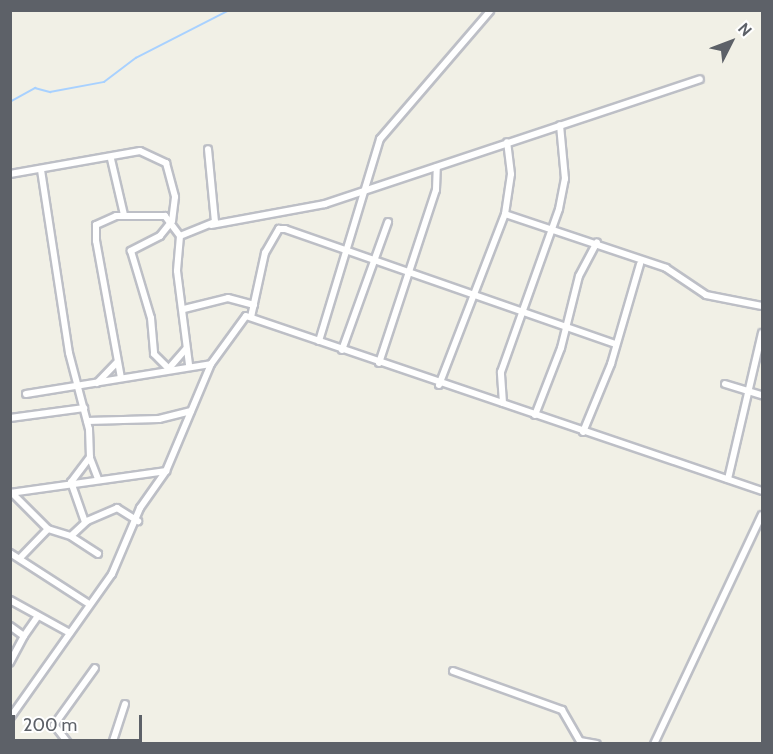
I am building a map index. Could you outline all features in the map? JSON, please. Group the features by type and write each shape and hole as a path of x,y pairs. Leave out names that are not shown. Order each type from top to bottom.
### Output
{"street":[{"path":"319,341 333,281 347,251 363,189 380,139 490,11"},
{"path":"180,236 211,225 281,215 437,167 700,79"},
{"path":"503,403 501,372 523,312 565,178 560,125"},
{"path":"439,385 505,214 511,174 507,142"},
{"path":"207,149 216,218 211,225"},
{"path":"10,174 111,159 145,151 166,163 175,197 172,221 160,236 131,252 150,318 154,354 168,368"},
{"path":"111,159 124,214"},
{"path":"379,363 436,190 437,167"},
{"path":"41,170 77,384 87,420 90,457 98,479"},
{"path":"121,378 96,227 124,214 172,221"},
{"path":"505,214 597,242 640,264 666,268 706,295 762,306"},
{"path":"251,317 265,253 282,229 281,215"},
{"path":"172,221 180,236 177,271 184,309 189,365"},
{"path":"342,350 388,222"},
{"path":"282,229 472,297 566,326 615,344"},
{"path":"535,415 566,326 579,276 597,242"},
{"path":"583,432 615,344 640,264"},
{"path":"184,309 228,298 254,305"},
{"path":"10,718 112,574 166,471 211,364 241,319 251,317 439,385 503,403 762,491"},
{"path":"728,479 762,333"},
{"path":"168,368 187,348"},
{"path":"96,384 117,362"},
{"path":"26,394 77,384 96,384 168,368 211,364"},
{"path":"725,384 762,395"},
{"path":"10,418 84,408"},
{"path":"87,420 159,419 191,411"},
{"path":"71,482 90,457"},
{"path":"11,493 71,482 166,471"},
{"path":"71,482 85,522"},
{"path":"11,493 48,529 71,537 98,554"},
{"path":"71,537 85,522 120,507 138,521"},
{"path":"654,744 762,515"},
{"path":"20,558 48,529"},
{"path":"10,552 89,604"},
{"path":"10,600 70,633"},
{"path":"10,663 38,616"},
{"path":"10,626 24,636"},
{"path":"69,744 54,725 94,668"},
{"path":"453,671 562,710 580,741 597,744"},
{"path":"112,744 114,728 126,712 125,704"}],"waterway":[{"path":"10,102 35,88 50,92 104,82 136,58 230,10"}]}
